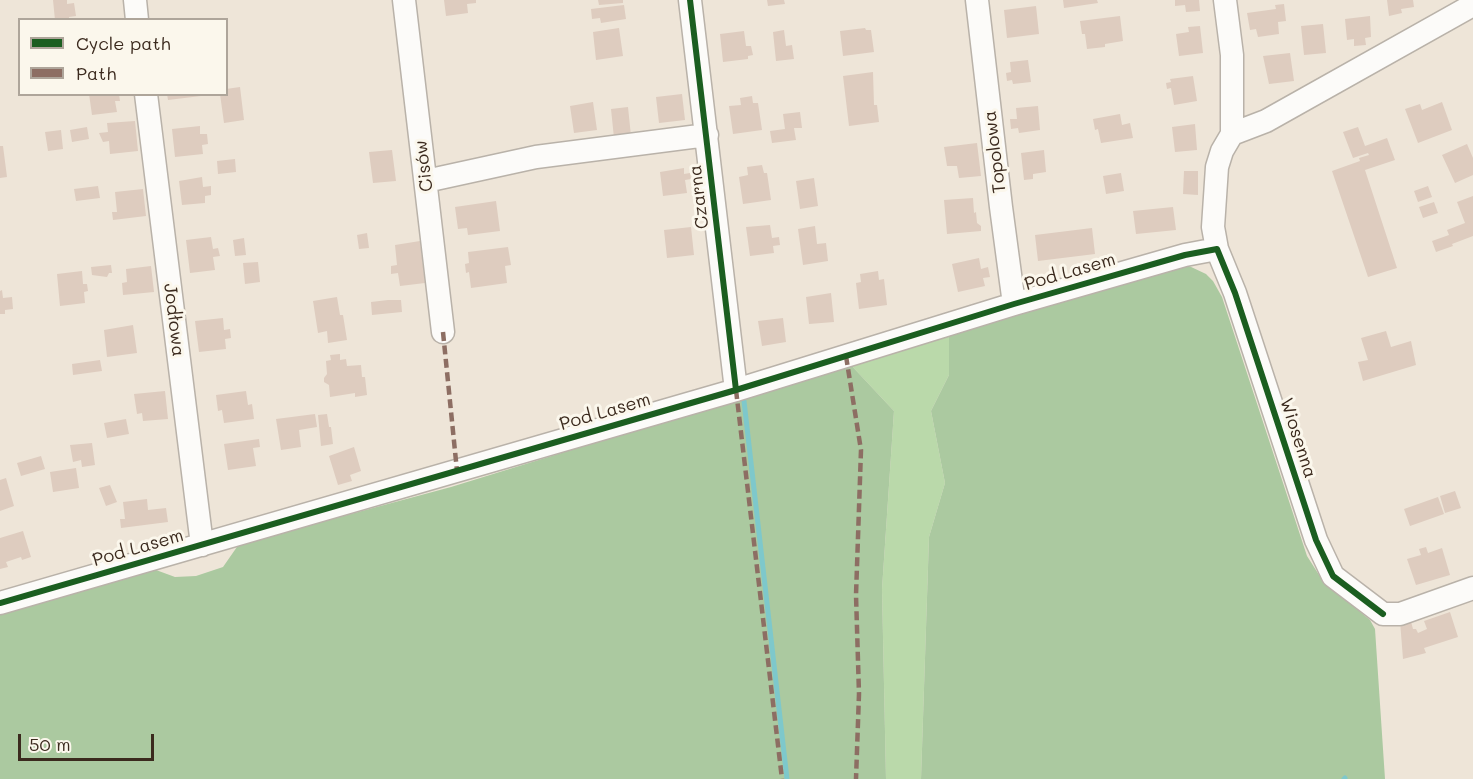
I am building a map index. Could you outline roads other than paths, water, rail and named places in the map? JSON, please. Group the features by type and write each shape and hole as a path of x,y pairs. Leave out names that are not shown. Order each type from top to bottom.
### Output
{"street":[{"path":"135,0 137,18"},
{"name":"Cisów","path":"404,0 443,332"},
{"name":"Czarna","path":"690,0 736,390"},
{"name":"Topolowa","path":"977,0 1014,304"},
{"path":"1217,249 1213,227 1217,167 1222,151 1232,134 1232,55 1225,0"},
{"path":"1232,134 1266,121 1473,5"},
{"name":"Jodłowa","path":"146,96 202,545"},
{"path":"426,181 536,158 707,135"},
{"name":"Pod Lasem","path":"0,603 736,390 1014,304 1185,255 1217,249"},
{"name":"Wiosenna","path":"1217,249 1235,293 1316,540 1333,576 1383,614 1400,614 1473,588"}],"waterway":[{"path":"744,401 787,779"}]}
